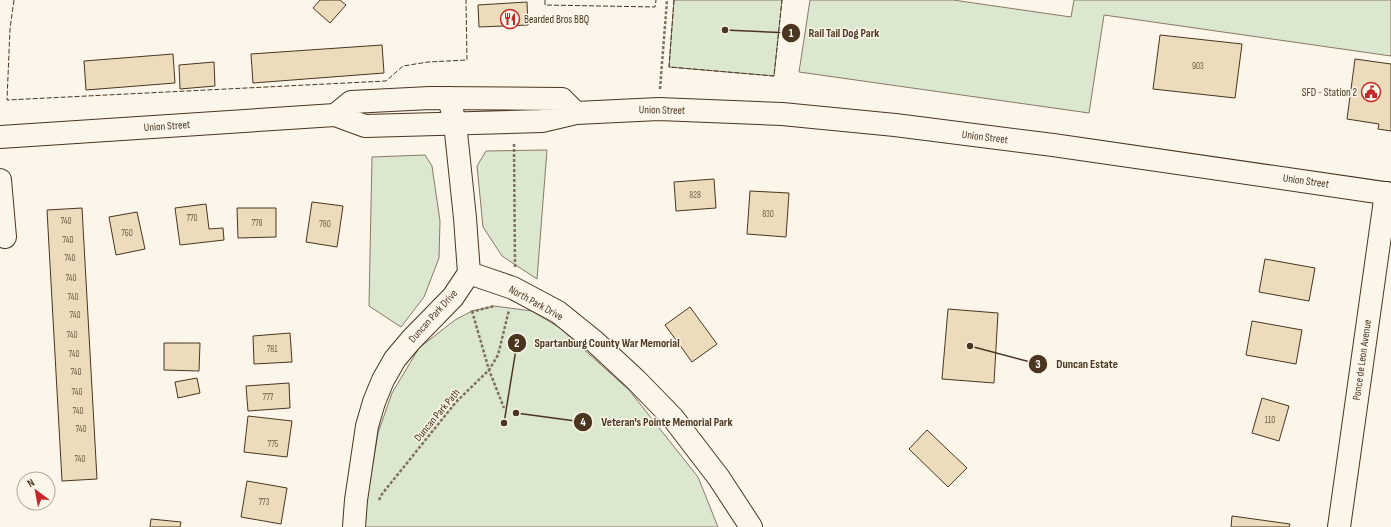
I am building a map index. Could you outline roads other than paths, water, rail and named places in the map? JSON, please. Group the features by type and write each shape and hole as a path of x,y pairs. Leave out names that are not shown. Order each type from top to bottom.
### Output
{"main road":[{"path":"335,115 351,102 449,98 562,99 576,113"},
{"path":"449,98 454,123 465,218 468,273"},
{"name":"Union Street","path":"0,137 335,115 365,126 542,121 576,113 659,108 782,114 895,125 1053,145 1389,193"},
{"path":"0,180 5,236"},
{"name":"Ponce de Leon Avenue","path":"1339,527 1389,193"},
{"name":"Duncan Park Drive","path":"354,527 356,500 367,426 374,402 383,380 394,359 453,297 468,273"},
{"name":"North Park Drive","path":"468,273 513,288 558,312 594,341 636,380 673,418 719,478 751,527"}],"place":[{"name":"Bearded Bros BBQ","path":"510,19"},
{"name":"Rail Tail Dog Park","path":"725,30"},
{"name":"SFD - Station 2","path":"1371,92"},
{"name":"Duncan Estate","path":"970,346"},
{"name":"Veteran's Pointe Memorial Park","path":"516,413"},
{"name":"Spartanburg County War Memorial","path":"504,423"}]}
